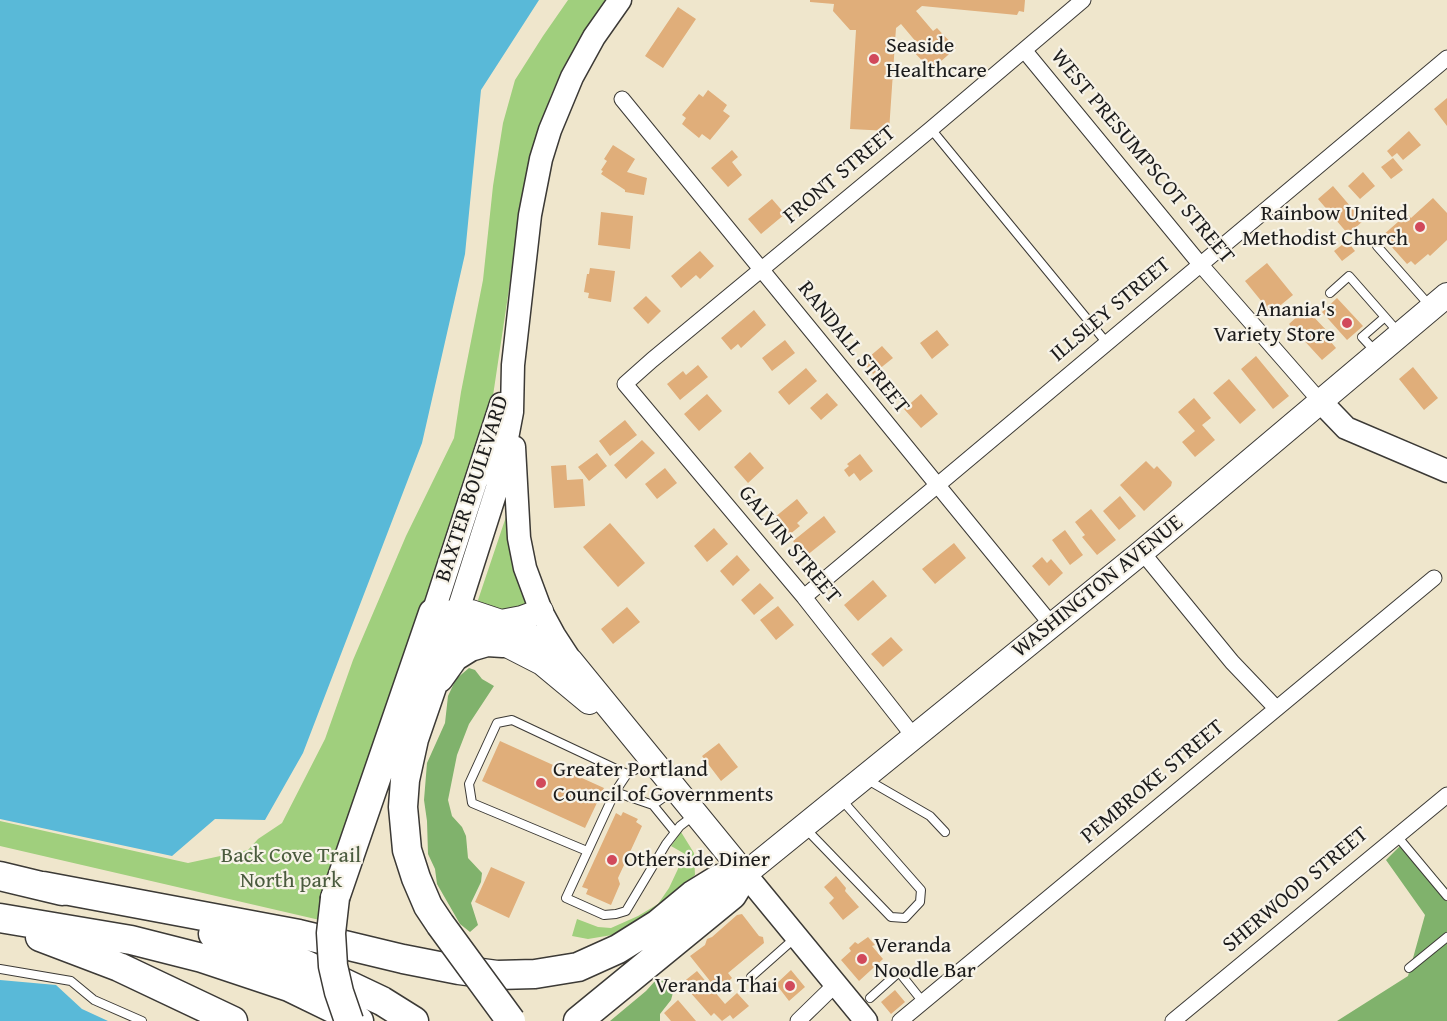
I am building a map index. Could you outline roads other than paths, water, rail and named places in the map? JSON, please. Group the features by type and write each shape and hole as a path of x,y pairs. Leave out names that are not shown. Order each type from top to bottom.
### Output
{"highway":[{"path":"448,616 405,780 404,822 407,850 428,906 511,1021"},
{"path":"350,1021 339,992 333,966 331,933 335,898 448,616"},
{"path":"423,709 442,672 454,657 502,633"},
{"path":"0,876 288,932 403,959 497,975 535,974 578,967 618,949 658,924 693,895 719,879 745,874"},
{"path":"578,1021 732,895 745,874"},
{"path":"43,886 252,946 304,964 382,1001 414,1021"},
{"path":"0,918 131,940 202,958 290,987 359,1021"},
{"path":"0,926 42,937 119,967 233,1021"}],"main road":[{"name":"WASHINGTON AVENUE","path":"745,874 1142,552 1377,353 1392,325 1439,301"},
{"path":"502,633 522,618 541,611"},
{"path":"448,616 471,612 502,633 523,652 556,673 651,762"},
{"path":"502,633 549,645 571,661 651,762 745,874"}],"street":[{"name":"BAXTER BOULEVARD","path":"448,616 497,488 512,412 513,365 530,214 541,159 556,113 572,77 594,37 620,0"},
{"name":"FRONT STREET","path":"625,384 1083,0"},
{"name":"WEST PRESUMPSCOT STREET","path":"1024,50 1200,264 1320,401"},
{"name":"ILLSLEY STREET","path":"804,597 1447,58"},
{"name":"RANDALL STREET","path":"622,99 1051,624"},
{"name":"BAXTER BOULEVARD","path":"448,616 513,365"},
{"name":"GALVIN STREET","path":"625,384 804,597 915,738"},
{"path":"1320,401 1346,428 1447,471"},
{"path":"512,412 519,538 525,568 541,611 571,661"},
{"path":"1142,552 1232,662 1276,708"},
{"name":"PEMBROKE STREET","path":"900,1021 1434,578"},
{"name":"SHERWOOD STREET","path":"1173,1021 1447,795"},
{"path":"745,874 866,1021"},
{"path":"798,1021 836,985"}],"lane":[{"path":"931,129 1106,342"},
{"path":"1377,246 1439,301"},
{"path":"1330,293 1349,276 1392,325"},
{"path":"587,850 472,803 469,783 497,723 512,720 627,774"},
{"path":"651,762 627,774 615,792 566,898 604,915 626,911 675,832 695,814"},
{"path":"864,778 930,816 945,832"},
{"path":"653,805 674,789"},
{"path":"615,792 653,805 675,832"},
{"path":"804,827 891,917 905,918 920,902 921,890 840,798"},
{"path":"1397,836 1447,896"},
{"path":"751,977 797,937"},
{"path":"1409,968 1447,937"},
{"path":"0,969 71,981 94,1000 142,1021"},
{"path":"870,998 899,972 923,1002"}],"water":[{"path":"0,0 539,0 481,90 465,254 422,443 303,753 265,820 215,819 172,856 0,819"},
{"path":"0,980 56,985 82,1009 108,1021 0,1021"}],"place":[{"name":"Seaside Healthcare","path":"874,59"},
{"name":"Rainbow United Methodist Church","path":"1420,227"},
{"name":"Anania's Variety Store","path":"1347,323"},
{"name":"Greater Portland Council of Governments","path":"541,783"},
{"name":"Otherside Diner","path":"612,860"},
{"name":"Veranda Noodle Bar","path":"862,959"},
{"name":"Veranda Thai","path":"790,986"}],"park label":[{"name":"Back Cove Trail North park","path":"291,868"}]}
